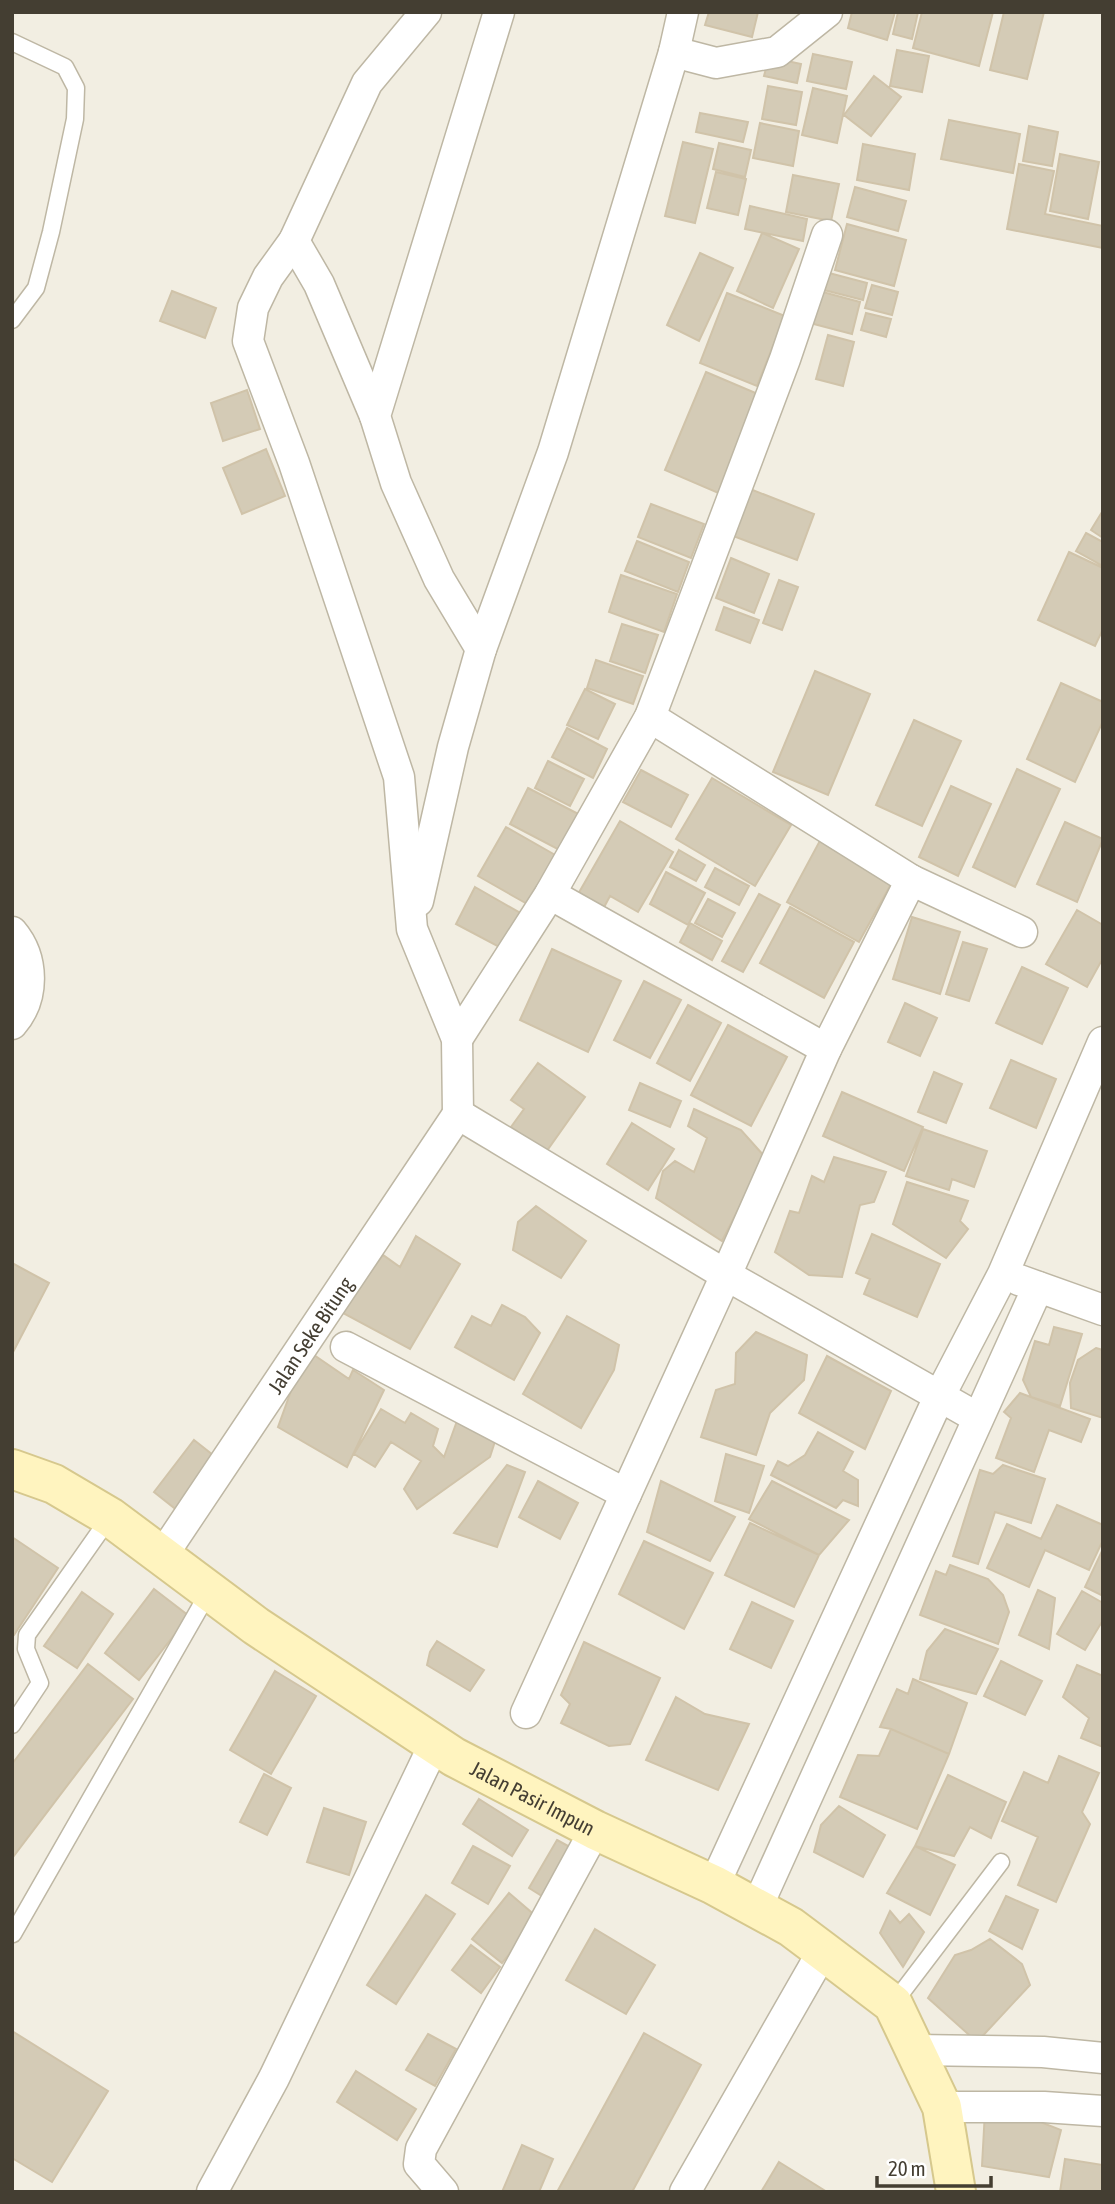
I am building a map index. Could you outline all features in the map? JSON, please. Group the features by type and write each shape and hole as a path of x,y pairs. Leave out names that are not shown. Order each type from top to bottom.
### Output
{"street":[{"path":"426,12 367,83 293,241 268,277 253,308 248,341 294,463 399,777 412,929 457,1039 458,1114 726,1275 978,1418"},
{"path":"375,416 499,12"},
{"path":"412,929 453,747 481,649 553,452 674,52 683,12"},
{"path":"674,52 716,63 777,52 827,12"},
{"path":"457,1039 550,894 650,717 781,372 827,235"},
{"path":"293,241 319,284 375,416 396,483 439,579 481,649"},
{"path":"650,717 911,880 1022,932"},
{"path":"526,1713 826,1049 911,880"},
{"path":"550,894 826,1049"},
{"path":"12,932 22,944 31,985 22,1013 12,1024"},
{"path":"714,1885 939,1397 1003,1274 1103,1042"},
{"name":"Jalan Seke Bitung","path":"162,1556 458,1114"},
{"path":"1003,1274 1103,1310"},
{"path":"757,1907 1038,1287"},
{"path":"346,1347 626,1493"},
{"name":"Jalan Pasir Impun","path":"12,1469 54,1484 110,1517 256,1626 434,1745 595,1830 757,1907 791,1927 893,2004 942,2107 956,2192"},
{"path":"212,2192 274,2078 434,1745"},
{"path":"774,1754 817,1775"},
{"path":"443,2192 419,2164 421,2149 595,1830"},
{"path":"685,2192 823,1951"},
{"path":"916,2050 1043,2052 1103,2058"},
{"path":"942,2107 1044,2106 1103,2111"}],"lane":[{"path":"12,41 65,67 76,88 75,119 36,288 12,320"},
{"path":"12,1725 40,1683 26,1649 27,1635 110,1517"},
{"path":"13,1934 210,1590"},
{"path":"893,2004 1002,1862"}],"building":[{"path":"709,12 758,12 752,37 705,25"},
{"path":"852,12 895,12 887,40 848,28"},
{"path":"898,12 918,12 912,39 893,34"},
{"path":"922,12 993,12 979,66 913,48"},
{"path":"1004,12 1044,12 1027,79 990,70"},
{"path":"897,50 929,56 922,92 890,86"},
{"path":"813,54 852,62 846,89 807,81"},
{"path":"769,57 801,64 797,83 764,76"},
{"path":"874,76 901,97 871,136 844,115"},
{"path":"768,86 802,92 796,125 762,119"},
{"path":"813,88 847,96 837,143 802,135"},
{"path":"700,113 748,122 743,142 696,132"},
{"path":"949,120 1020,134 1013,173 941,159"},
{"path":"760,123 799,131 793,166 753,158"},
{"path":"1029,126 1058,132 1052,166 1023,161"},
{"path":"683,142 713,149 695,223 665,216"},
{"path":"719,143 751,150 745,177 713,169"},
{"path":"863,144 915,154 909,190 857,180"},
{"path":"1060,154 1099,162 1088,219 1050,211"},
{"path":"1019,164 1054,171 1045,214 1103,226 1103,248 1007,229"},
{"path":"716,172 746,179 738,215 707,208"},
{"path":"793,175 839,184 831,221 786,212"},
{"path":"855,187 906,201 898,231 847,217"},
{"path":"750,206 807,219 803,241 745,229"},
{"path":"847,224 906,240 894,286 835,270"},
{"path":"762,233 799,249 773,308 737,291"},
{"path":"700,253 733,268 699,341 667,325"},
{"path":"829,273 867,283 863,300 824,290"},
{"path":"872,285 898,292 892,315 865,308"},
{"path":"172,291 216,308 205,338 160,321"},
{"path":"819,291 860,302 852,334 810,323"},
{"path":"727,293 785,316 757,386 700,363"},
{"path":"866,313 891,319 886,337 861,330"},
{"path":"828,335 854,342 843,386 816,379"},
{"path":"706,372 765,397 723,495 665,470"},
{"path":"247,390 260,429 223,441 211,403"},
{"path":"266,449 285,496 242,514 223,468"},
{"path":"750,489 814,514 797,560 733,536"},
{"path":"651,504 704,524 691,558 638,537"},
{"path":"1103,512 1103,538 1091,530"},
{"path":"1086,533 1103,542 1103,566 1076,551"},
{"path":"637,541 689,562 678,592 625,571"},
{"path":"1069,552 1103,568 1103,629 1095,646 1038,620"},
{"path":"731,558 769,574 754,613 716,598"},
{"path":"621,575 677,594 664,632 609,612"},
{"path":"779,580 798,587 782,630 763,623"},
{"path":"724,607 759,620 750,643 716,630"},
{"path":"622,624 658,635 645,673 610,661"},
{"path":"596,660 643,676 633,704 587,688"},
{"path":"815,671 870,694 828,795 773,772"},
{"path":"1061,683 1103,702 1103,721 1075,782 1027,759"},
{"path":"585,689 615,704 598,739 567,725"},
{"path":"914,720 961,741 922,826 876,805"},
{"path":"567,728 607,749 593,778 552,757"},
{"path":"548,761 584,779 570,806 535,788"},
{"path":"1017,769 1060,789 1015,887 973,867"},
{"path":"641,770 688,795 671,827 623,802"},
{"path":"712,778 791,825 755,886 676,839"},
{"path":"951,786 991,804 958,876 919,857"},
{"path":"528,788 588,819 569,855 510,824"},
{"path":"620,821 673,852 638,912 610,896 602,911 577,896"},
{"path":"1065,822 1103,839 1077,902 1037,884"},
{"path":"506,827 557,856 529,905 478,876"},
{"path":"823,835 896,875 859,942 787,902"},
{"path":"679,850 705,865 696,881 670,867"},
{"path":"715,868 749,886 739,905 705,887"},
{"path":"666,872 705,893 688,925 650,904"},
{"path":"475,887 522,914 503,949 456,924"},
{"path":"759,894 780,905 743,972 722,961"},
{"path":"708,899 735,913 722,937 695,923"},
{"path":"790,907 854,942 824,998 760,963"},
{"path":"1077,910 1103,925 1103,958 1087,987 1046,964"},
{"path":"912,917 960,932 940,994 893,979"},
{"path":"690,923 722,941 712,960 680,942"},
{"path":"963,942 987,949 969,1001 946,994"},
{"path":"552,949 621,981 588,1052 520,1020"},
{"path":"1022,967 1068,988 1042,1044 996,1023"},
{"path":"644,981 681,1000 650,1058 614,1040"},
{"path":"905,1003 937,1018 920,1056 888,1042"},
{"path":"688,1005 721,1023 690,1081 657,1063"},
{"path":"728,1025 787,1057 751,1126 691,1095"},
{"path":"1011,1060 1056,1079 1036,1128 990,1108"},
{"path":"538,1063 585,1097 546,1152 511,1127 524,1109 511,1100"},
{"path":"934,1072 962,1084 946,1123 918,1112"},
{"path":"640,1083 681,1101 670,1127 629,1110"},
{"path":"842,1092 923,1127 904,1171 823,1136"},
{"path":"694,1109 741,1130 765,1157 722,1241 656,1198 663,1171 675,1161 694,1172 707,1138 688,1126"},
{"path":"632,1123 674,1149 648,1190 607,1164"},
{"path":"923,1129 987,1151 974,1187 952,1179 949,1190 906,1176"},
{"path":"834,1157 886,1172 874,1202 860,1205 842,1277 809,1275 775,1252 790,1211 799,1213 812,1176 824,1182"},
{"path":"907,1182 968,1201 960,1221 968,1229 946,1258 893,1224"},
{"path":"536,1206 586,1241 561,1278 513,1250 518,1222"},
{"path":"872,1234 940,1264 917,1317 864,1294 870,1279 856,1273"},
{"path":"416,1236 460,1264 410,1349 341,1312 383,1255 400,1267"},
{"path":"12,1263 49,1283 12,1354"},
{"path":"502,1305 525,1317 540,1333 514,1380 455,1347 472,1316 491,1326"},
{"path":"567,1316 619,1345 614,1370 581,1428 523,1394"},
{"path":"1054,1327 1082,1334 1060,1406 1031,1397 1023,1380 1035,1341 1049,1345"},
{"path":"756,1332 807,1355 804,1380 770,1413 756,1455 701,1437 716,1390 735,1384 736,1353"},
{"path":"1096,1348 1103,1350 1103,1418 1071,1408 1070,1383 1078,1360"},
{"path":"314,1355 349,1379 353,1370 384,1390 347,1467 278,1427 295,1380"},
{"path":"827,1356 891,1391 865,1449 799,1413"},
{"path":"1020,1393 1090,1419 1081,1442 1049,1430 1034,1472 996,1458 1011,1418 1004,1412"},
{"path":"381,1409 405,1423 411,1413 438,1429 433,1446 444,1457 457,1421 497,1435 490,1457 417,1509 404,1489 421,1461 391,1442 375,1467 354,1454"},
{"path":"818,1432 853,1452 843,1471 858,1480 858,1506 843,1500 836,1508 771,1475 778,1461 788,1466 805,1455"},
{"path":"194,1440 218,1459 178,1511 154,1492"},
{"path":"726,1454 764,1466 749,1513 715,1501"},
{"path":"507,1465 525,1472 497,1547 454,1533"},
{"path":"1003,1465 1045,1479 1031,1523 995,1512 978,1564 953,1556 980,1470 993,1474"},
{"path":"538,1481 578,1503 560,1539 519,1517"},
{"path":"661,1481 735,1517 710,1561 647,1532"},
{"path":"772,1481 849,1520 819,1555 749,1519"},
{"path":"1057,1505 1103,1525 1103,1540 1089,1570 1045,1550 1029,1587 987,1568 1007,1524 1041,1539"},
{"path":"750,1523 819,1555 794,1607 725,1575"},
{"path":"12,1537 58,1568 14,1635 12,1634"},
{"path":"644,1541 713,1573 684,1629 619,1594"},
{"path":"1103,1549 1103,1596 1085,1587"},
{"path":"950,1565 988,1579 1003,1595 1009,1612 998,1644 920,1615 936,1571 946,1575"},
{"path":"154,1589 189,1616 139,1680 105,1653"},
{"path":"1038,1590 1055,1598 1049,1649 1019,1635"},
{"path":"1082,1591 1103,1603 1103,1620 1085,1650 1057,1634"},
{"path":"82,1592 113,1614 77,1668 44,1646"},
{"path":"752,1602 793,1621 771,1668 730,1649"},
{"path":"945,1629 998,1649 976,1694 920,1679 927,1651"},
{"path":"437,1641 484,1670 470,1691 427,1665 430,1652"},
{"path":"584,1642 660,1678 630,1744 609,1746 561,1723 570,1704 561,1695"},
{"path":"1001,1661 1042,1681 1025,1715 984,1696"},
{"path":"88,1664 133,1699 13,1857 12,1764"},
{"path":"1077,1665 1103,1676 1103,1747 1081,1738 1089,1718 1063,1697"},
{"path":"275,1671 316,1696 271,1774 230,1750"},
{"path":"913,1679 967,1703 949,1754 891,1729 880,1727 897,1689 908,1694"},
{"path":"676,1697 705,1714 749,1724 718,1790 646,1760"},
{"path":"891,1729 949,1754 917,1829 840,1797 858,1755 879,1756"},
{"path":"1059,1756 1099,1773 1082,1812 1090,1824 1056,1902 1018,1885 1038,1837 1002,1821 1024,1772 1048,1783"},
{"path":"264,1774 291,1788 267,1835 240,1822"},
{"path":"948,1775 1006,1802 991,1838 970,1827 954,1856 915,1846"},
{"path":"479,1799 528,1830 512,1856 463,1824"},
{"path":"839,1806 885,1835 863,1877 814,1852 821,1825"},
{"path":"324,1808 366,1822 349,1875 307,1862"},
{"path":"557,1840 579,1852 550,1901 529,1888"},
{"path":"473,1846 510,1866 488,1904 452,1883"},
{"path":"915,1846 955,1865 930,1915 887,1893"},
{"path":"509,1893 538,1918 502,1963 472,1939"},
{"path":"426,1895 455,1914 396,2004 367,1985"},
{"path":"1006,1896 1038,1910 1022,1949 989,1931"},
{"path":"890,1911 900,1923 909,1914 924,1932 903,1967 880,1933"},
{"path":"595,1929 655,1965 626,2014 566,1980"},
{"path":"990,1939 1022,1964 1030,1985 977,2042 928,1998 955,1955 971,1950"},
{"path":"471,1945 500,1967 481,1993 452,1970"},
{"path":"12,2031 108,2091 52,2182 12,2158"},
{"path":"644,2033 701,2065 632,2192 557,2192"},
{"path":"428,2034 456,2049 435,2086 406,2070"},
{"path":"356,2071 416,2109 397,2140 337,2102"},
{"path":"985,2111 1015,2112 1061,2130 1049,2177 982,2166"},
{"path":"522,2145 553,2159 539,2192 502,2192"},
{"path":"1065,2159 1103,2165 1103,2192 1060,2192"},
{"path":"779,2162 827,2192 761,2192"}]}
